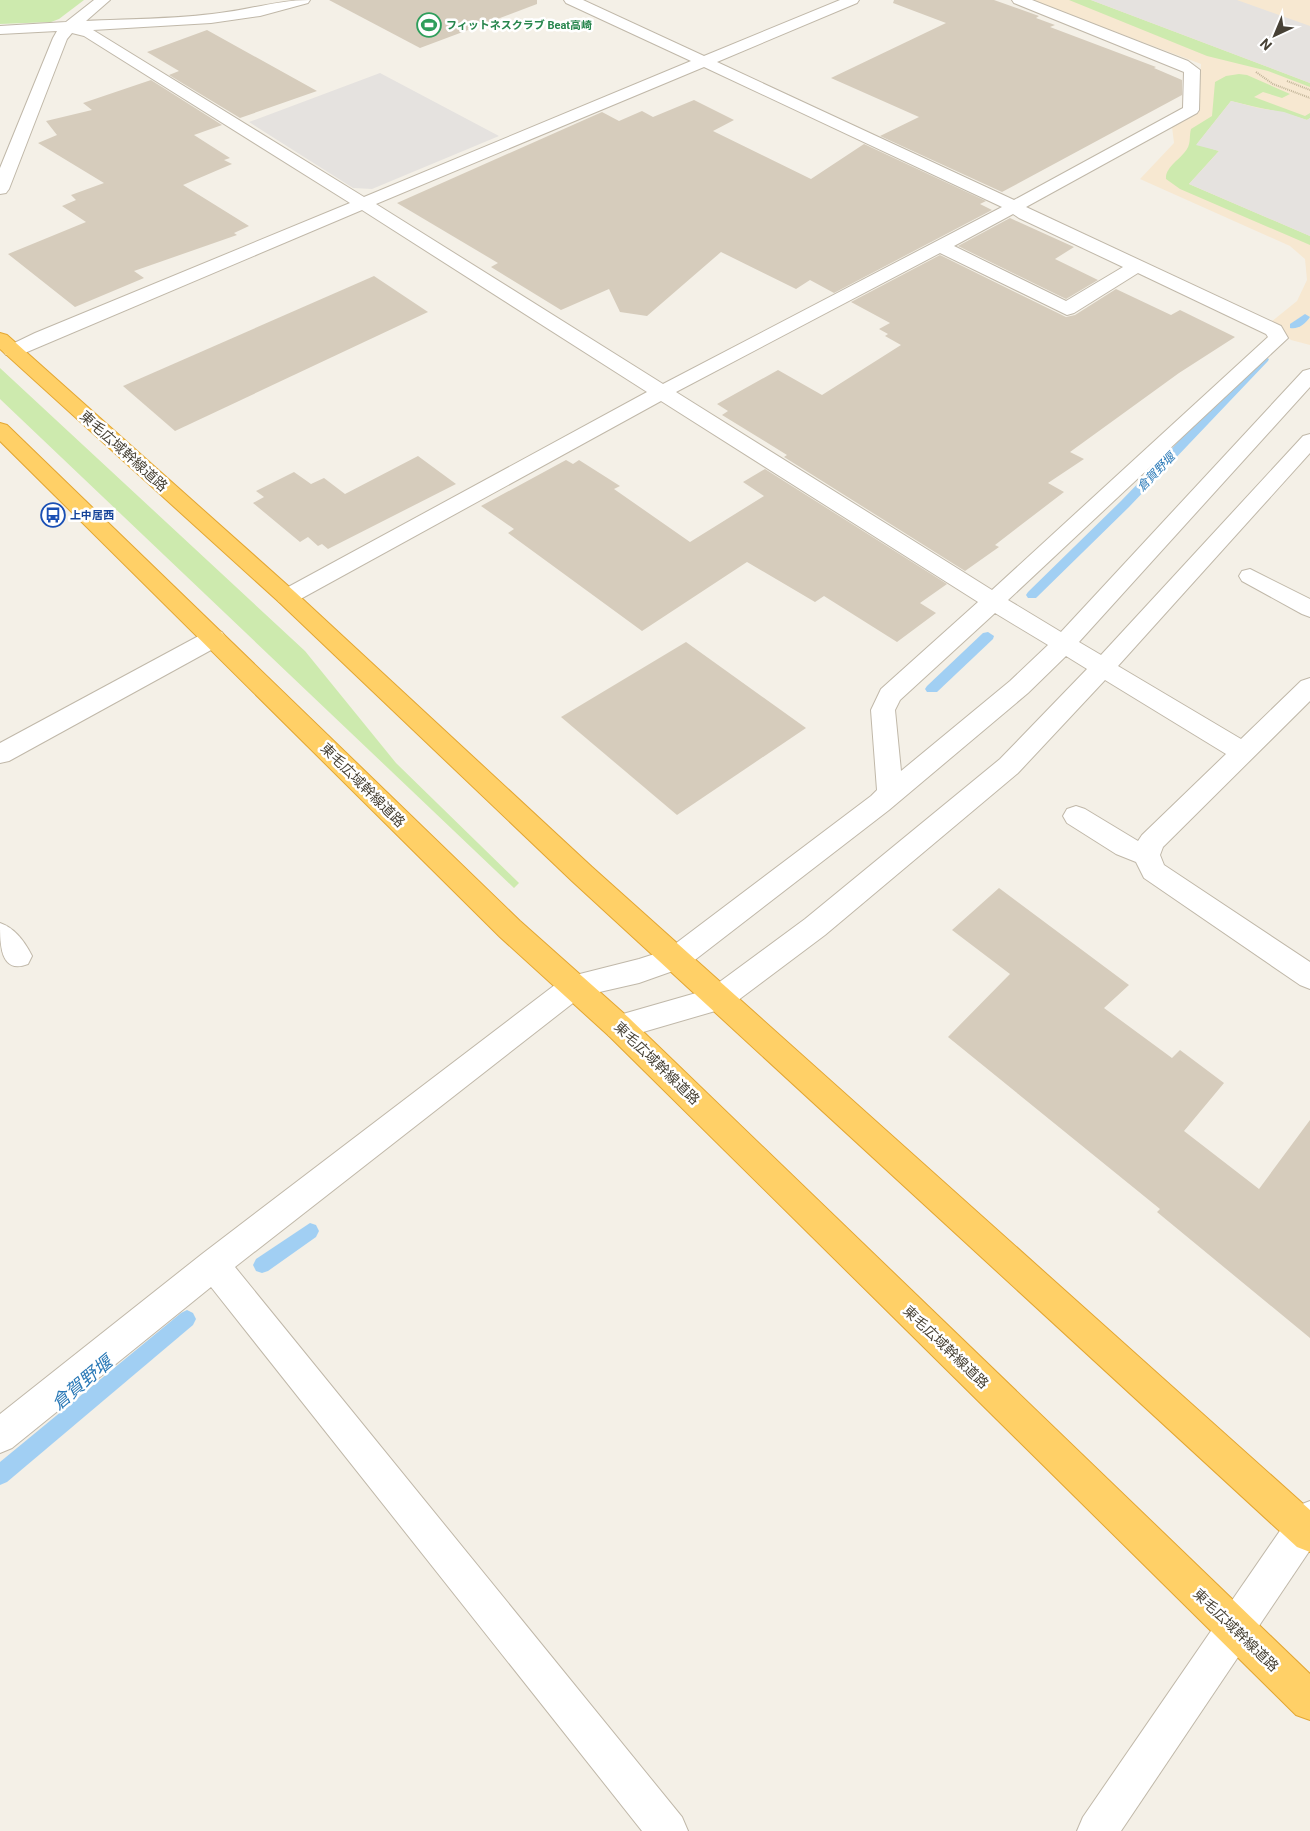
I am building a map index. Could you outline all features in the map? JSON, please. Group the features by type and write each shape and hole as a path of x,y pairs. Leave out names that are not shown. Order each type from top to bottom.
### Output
{"highway":[{"name":"東毛広域幹線道路","path":"6,345 287,597 582,874 677,958 719,999 1308,1527"},
{"name":"東毛広域幹線道路","path":"0,429 510,929 619,1027 1310,1701"}],"street":[{"path":"0,189 60,38 68,28 103,0"},
{"path":"0,30 68,28 211,19 260,12 303,0"},
{"path":"571,0 701,62 994,196 1274,330 1278,338 1104,496 994,602 890,695 884,710 890,792 880,803"},
{"path":"6,345 42,336 852,0"},
{"path":"287,597 662,392 1014,207 1191,110 1192,70 1184,64 1019,0"},
{"path":"68,28 89,34 362,203 994,602 1243,752"},
{"path":"940,246 1066,309 1138,266"},
{"path":"0,1436 213,1265 574,986 639,971 677,958 880,803 1019,687 1064,644 1310,375"},
{"path":"619,1027 719,999 815,926 1009,766 1103,668 1310,440"},
{"path":"1250,576 1310,609"},
{"path":"0,754 214,638"},
{"path":"1310,688 1151,842 1147,855 1153,871 1310,977"},
{"path":"1076,816 1125,847 1147,855"},
{"path":"0,934 18,956"},
{"path":"213,1265 668,1831"},
{"path":"1097,1831 1234,1628 1308,1527"}],"path":[{"path":"1256,72 1273,84 1310,98"},
{"path":"1287,81 1310,90"}],"shaded area":[{"path":"1030,0 1310,0 1310,345 1291,340 1271,322 1297,301 1307,280 1305,259 1290,246 1140,179 1174,143 1172,127 1198,112 1201,64"},
{"path":"1091,0 1237,0 1310,26 1310,83"},
{"path":"380,73 499,136 372,189 353,188 249,122"},
{"path":"1231,101 1284,112 1307,120 1310,118 1310,236 1189,184 1219,151 1196,145"}],"green space":[{"path":"0,0 84,0 59,19 51,22 0,24"},
{"path":"1069,0 1091,0 1310,83 1310,87 1268,71 1207,56"},
{"path":"1247,75 1290,94 1282,98 1263,92 1254,97 1305,116 1310,113 1310,118 1307,120 1231,101 1197,144 1219,151 1189,184 1310,236 1310,245 1180,189 1166,179 1168,171 1188,147 1191,129 1212,116 1215,82 1226,76"},
{"path":"0,368 305,651 396,763 519,883 514,888 0,399"}],"building":[{"name":"フィットネスクラブ Beat高崎","path":"329,0 537,0 537,4 420,48"},
{"path":"894,0 994,0 1039,16 1036,18 1055,25 1050,27 1156,67 1154,68 1182,80 1182,95 1002,192 880,136 919,117 831,78 946,23 893,3"},
{"path":"207,30 317,91 240,118 169,75 179,71 147,52"},
{"path":"151,80 222,125 194,135 230,158 224,160 232,164 183,185 249,226 234,233 237,235 134,271 144,278 75,307 8,254 86,222 62,206 76,200 71,195 104,183 38,143 57,135 46,121 92,110 83,103"},
{"path":"694,100 734,120 713,131 811,179 864,144 986,201 980,204 992,210 834,293 810,280 796,289 721,252 647,316 620,312 609,289 561,310 491,267 498,263 397,203 602,112 619,121 642,111 653,117"},
{"path":"1010,218 1074,247 1055,259 1098,280 1066,299 958,246"},
{"path":"940,255 1066,317 1075,315 1116,289 1171,315 1180,310 1235,337 1179,373 1070,452 1084,459 1048,483 1064,492 995,545 999,547 965,571 784,457 787,455 722,415 728,411 717,404 778,370 822,395 901,345 885,336 888,334 879,329 890,323 851,302"},
{"path":"374,276 428,312 175,431 123,386"},
{"path":"418,456 456,484 328,549 322,544 318,546 308,537 300,542 253,503 264,497 256,491 294,472 311,484 324,478 345,494"},
{"path":"566,460 573,464 579,460 620,486 614,489 690,542 764,496 743,482 765,469 947,584 920,603 936,613 897,642 824,596 815,602 747,562 642,631 508,533 514,529 481,506"},
{"path":"686,642 806,728 677,815 561,717"},
{"path":"999,888 1129,985 1104,1008 1172,1058 1180,1050 1224,1083 1184,1131 1259,1189 1310,1120 1310,1338 1157,1212 1160,1209 948,1037 1010,974 952,930"}],"waterway":[{"name":"倉賀野堰","path":"1294,326 1305,317"},
{"name":"倉賀野堰","path":"1032,595 1125,504 1264,359"},
{"name":"倉賀野堰","path":"932,689 988,636"},
{"name":"倉賀野堰","path":"262,1265 310,1231"},
{"name":"倉賀野堰","path":"0,1475 187,1319"}],"place":[{"name":"フィットネスクラブ Beat高崎","path":"429,25"},
{"name":"上中居西","path":"53,515"}]}
